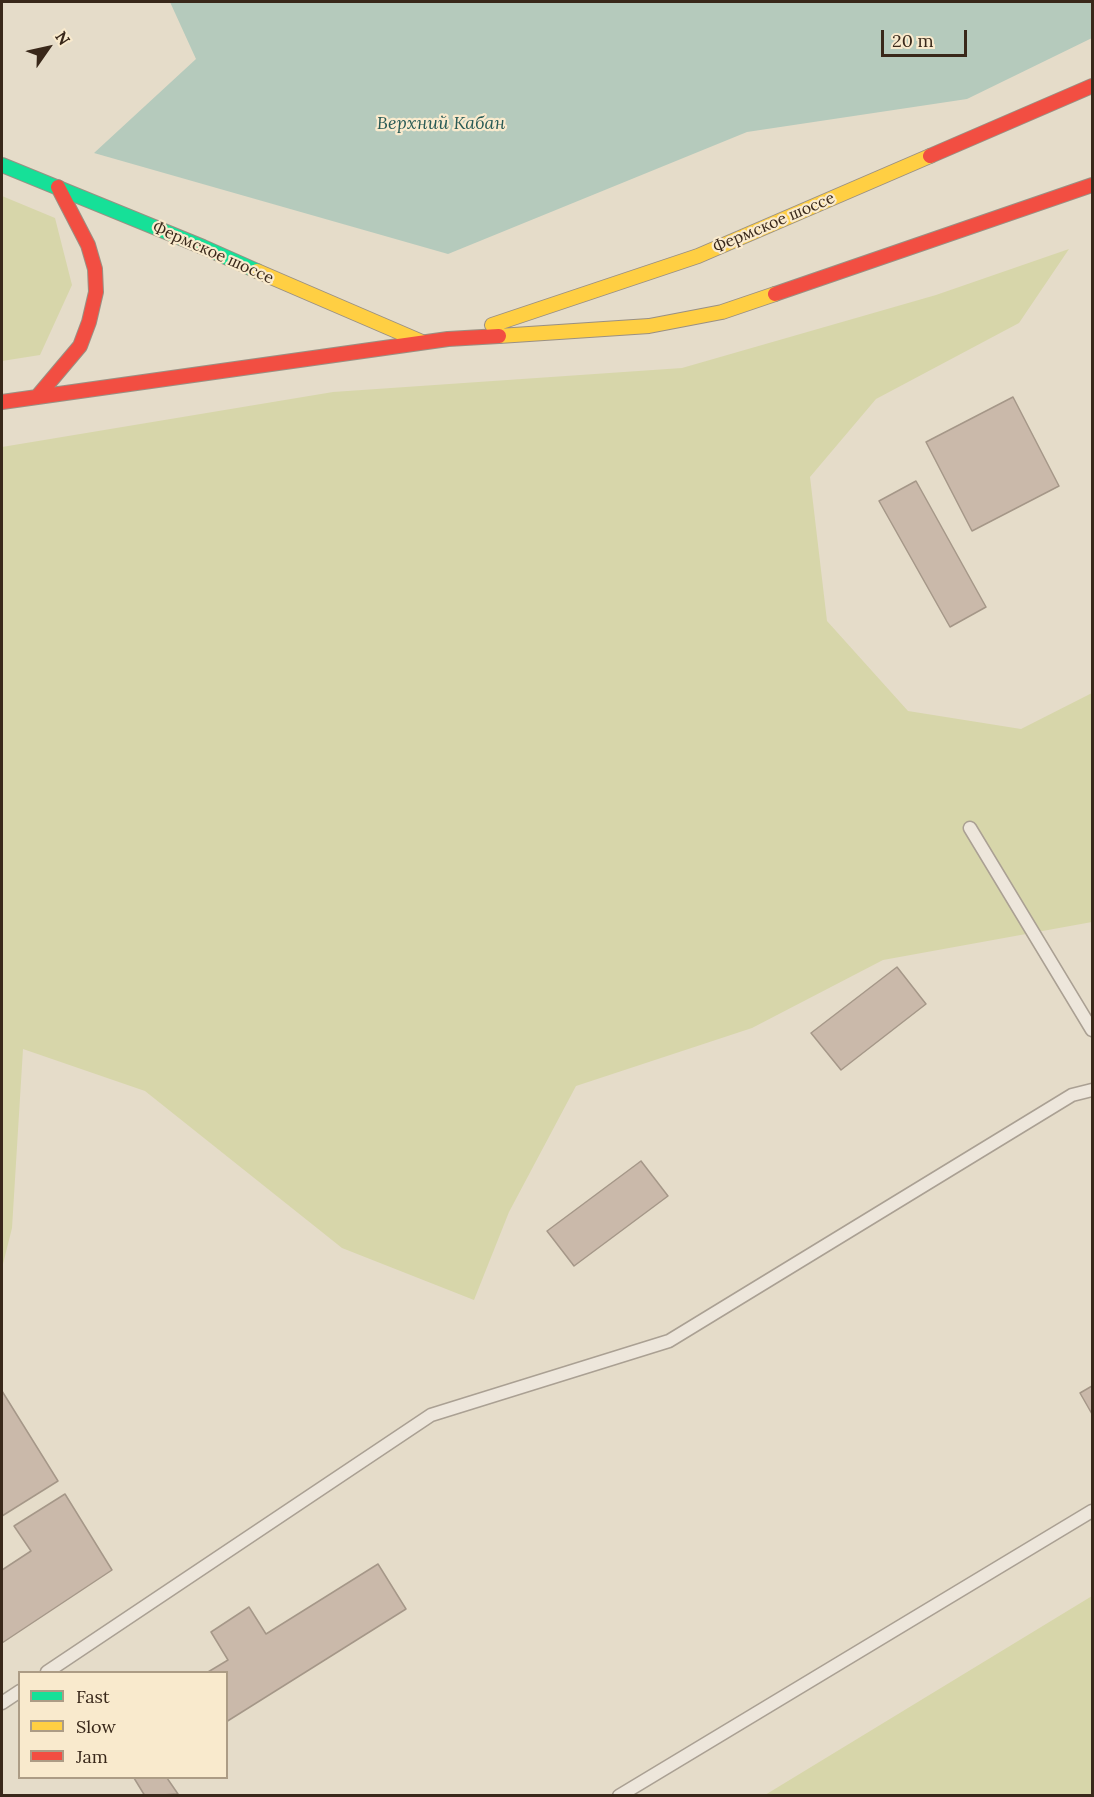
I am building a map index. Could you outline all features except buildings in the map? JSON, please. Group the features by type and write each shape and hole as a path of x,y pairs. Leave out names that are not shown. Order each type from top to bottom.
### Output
{"street":[{"name":"Фермское шоссе","path":"448,339 698,256 1092,86"},
{"name":"Фермское шоссе","path":"2,165 203,247 424,343"},
{"name":"Фермское шоссе","path":"2,402 448,339 650,326 722,312 1092,185"},
{"path":"37,397 80,346 89,322 96,292 95,269 88,245 58,187"}],"lane":[{"path":"970,828 1092,1030"},
{"path":"48,1671 431,1414 669,1341 1072,1095 1092,1090"},
{"path":"619,1796 1092,1511"},
{"path":"2,1703 18,1692"}],"green space":[{"path":"2,196 55,218 72,285 40,355 2,361"},
{"path":"1069,249 1019,323 876,399 810,477 827,621 908,711 1021,729 1092,693 1092,922 883,960 752,1028 576,1086 509,1212 474,1300 342,1248 145,1091 23,1049 12,1228 2,1268 2,447 333,392 682,368 936,295"},
{"path":"1092,1596 1092,1795 765,1795"}],"water":[{"name":"Верхний Кабан","path":"170,2 1092,2 1092,38 967,99 747,132 448,254 94,153 196,59"}],"traffic: fast":[{"path":"2,165 257,271"}],"traffic: slow":[{"path":"492,325 698,256 930,156"},
{"path":"257,271 422,342"},
{"path":"499,336 649,326 722,312 775,294"}],"traffic: jam":[{"path":"930,156 1092,86"},
{"path":"775,294 1092,185"},
{"path":"37,397 80,346 89,322 96,292 95,269 88,245 58,187"},
{"path":"2,402 448,339 499,336"}]}
